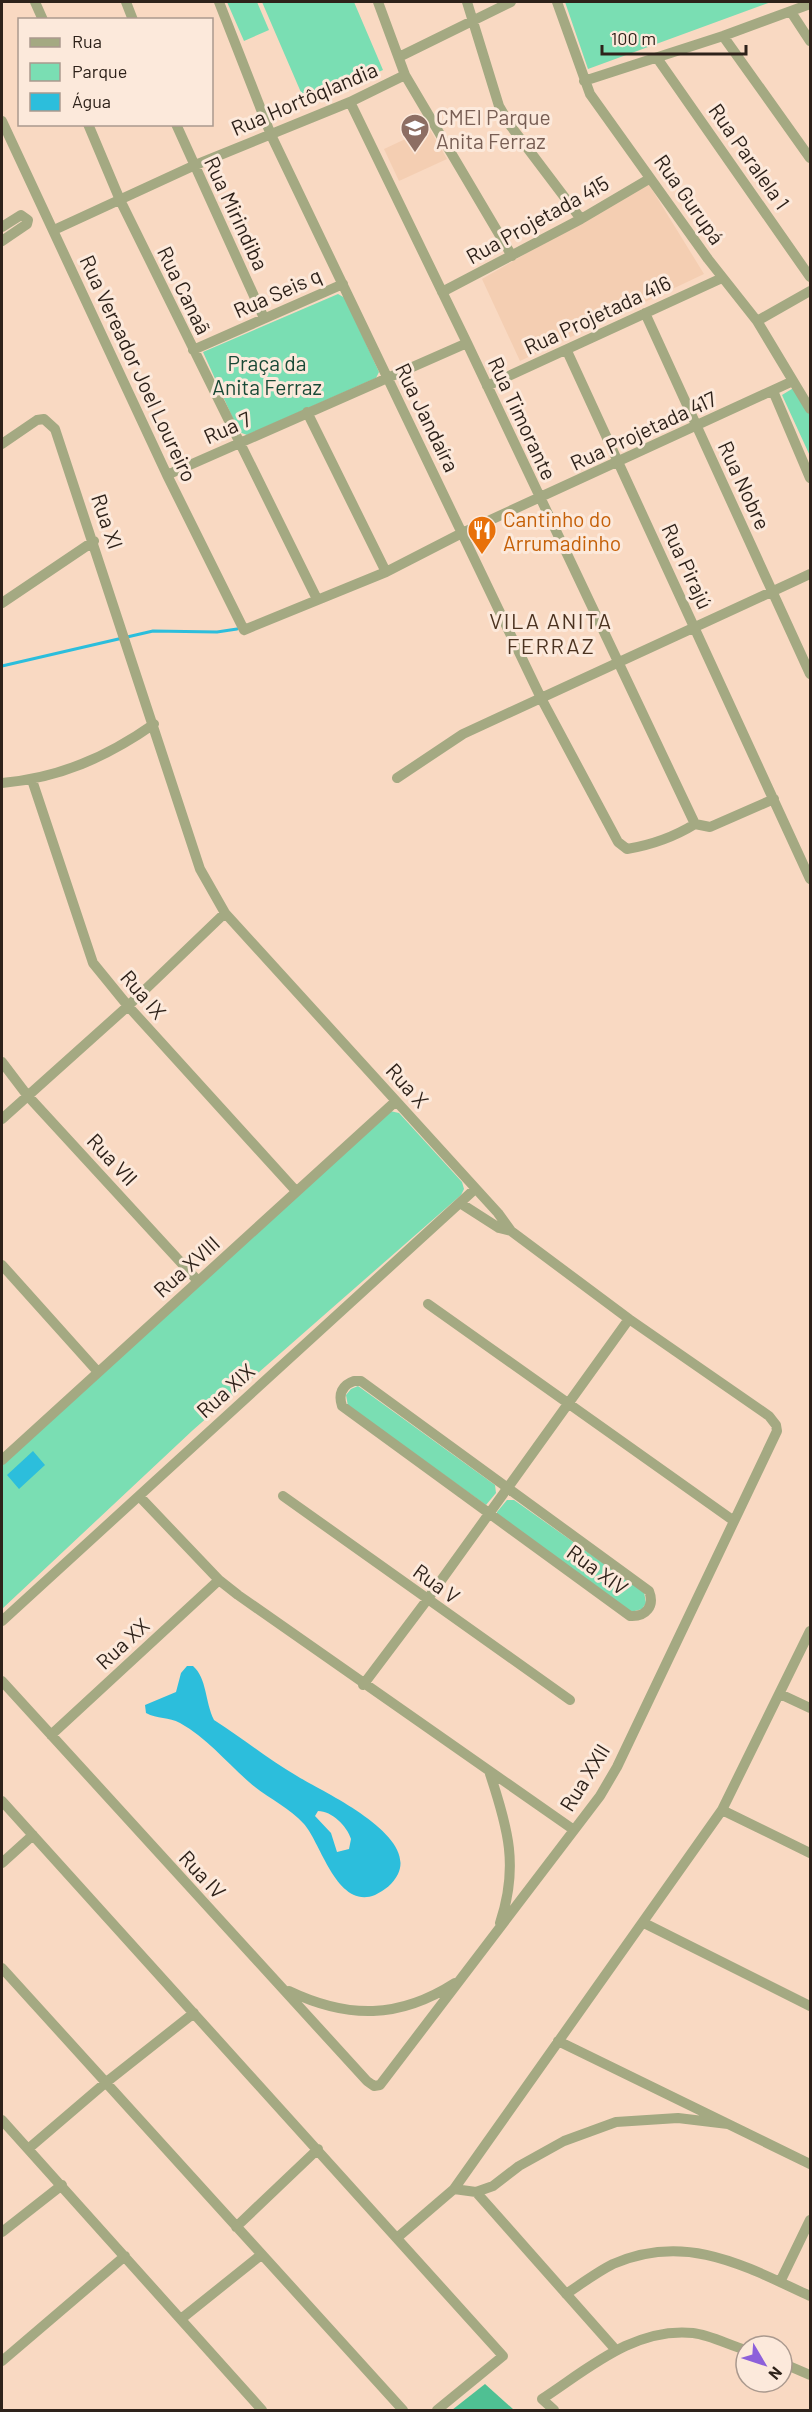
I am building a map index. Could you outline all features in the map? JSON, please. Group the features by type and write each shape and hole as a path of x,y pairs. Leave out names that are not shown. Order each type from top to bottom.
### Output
{"street":[{"path":"35,2 42,18"},
{"path":"126,2 132,18"},
{"name":"Rua Jandaíra","path":"219,2 271,135 541,698 618,842 627,849 641,847 684,831 692,820"},
{"path":"378,2 405,75 512,256"},
{"path":"467,2 499,106 510,125 581,219"},
{"path":"399,57 512,2"},
{"name":"Rua Gurupá","path":"557,2 590,94 631,147 649,178 722,278 757,321 810,409"},
{"path":"585,81 723,36 810,4"},
{"path":"791,12 810,41"},
{"path":"723,36 810,158"},
{"name":"Rua Paralela 1","path":"657,58 810,277"},
{"name":"Rua Hortôqlandia","path":"54,230 193,166 350,102 405,75"},
{"name":"Rua Timorante","path":"350,102 467,343 692,820"},
{"name":"Rua Vereador Joel Loureiro","path":"2,121 167,475 244,630"},
{"name":"Rua Canaã","path":"89,126 120,200 317,599"},
{"name":"Rua Mirindiba","path":"177,126 264,318"},
{"name":"Rua Projetada 415","path":"442,292 581,219 649,178"},
{"path":"2,227 19,215 28,218 27,224 2,241"},
{"name":"Rua Projetada 416","path":"487,386 722,278"},
{"name":"Rua Seis q","path":"193,350 343,284"},
{"path":"757,321 810,291"},
{"name":"Rua Nobre","path":"645,314 810,674"},
{"name":"Rua 7","path":"167,475 467,343"},
{"name":"Rua Pirajú","path":"567,351 810,879"},
{"name":"Rua Projetada 417","path":"244,630 386,572 462,533 793,381"},
{"path":"773,391 810,478"},
{"path":"307,412 386,572"},
{"name":"Rua XI","path":"2,444 37,420 49,421 56,429 126,639"},
{"path":"2,603 94,541"},
{"path":"397,778 463,734 810,574"},
{"name":"Rua X","path":"126,639 200,869 225,913 511,1231 629,1319 773,1420 777,1431 766,1456"},
{"path":"2,783 32,780 85,764 121,747 154,724"},
{"name":"Rua IX","path":"32,780 88,953 128,1006 296,1191"},
{"path":"692,820 710,827 774,799"},
{"path":"2,1119 128,1006 225,913"},
{"name":"Rua VII","path":"2,1062 27,1095 198,1281"},
{"name":"Rua XVIII","path":"2,1460 396,1101"},
{"name":"Rua XIX","path":"2,1621 475,1189"},
{"path":"460,1203 499,1228 511,1231"},
{"path":"2,1265 98,1372"},
{"path":"428,1304 735,1521"},
{"path":"363,1685 490,1514 629,1319"},
{"name":"Rua XIV","path":"354,1381 361,1381 508,1488 649,1591 651,1597 648,1610 637,1616 630,1616 342,1406 340,1394 343,1388 354,1381"},
{"name":"Rua XXII","path":"380,2085 600,1796 618,1767 766,1456"},
{"path":"139,1496 219,1580 363,1685 574,1830"},
{"name":"Rua V","path":"283,1496 570,1701"},
{"name":"Rua XX","path":"51,1735 219,1580"},
{"path":"398,2237 454,2189 722,1810 810,1631"},
{"name":"Rua IV","path":"2,1681 367,2081 374,2086 380,2085"},
{"path":"780,1694 810,1708"},
{"path":"490,1774 510,1843 511,1875 507,1902 497,1932"},
{"path":"2,1801 503,2356 437,2410"},
{"path":"722,1810 810,1853"},
{"path":"2,1863 33,1835"},
{"path":"644,1923 810,2006"},
{"path":"2,1968 104,2084 404,2410"},
{"path":"283,1988 326,2007 360,2013 413,2005 461,1980"},
{"path":"28,2150 104,2084 194,2013"},
{"path":"558,2041 810,2164"},
{"path":"454,2189 476,2192 494,2186 519,2166 564,2141 616,2122 678,2118 728,2124"},
{"path":"2,2120 262,2410"},
{"path":"236,2227 318,2149"},
{"path":"2,2232 62,2185"},
{"path":"476,2192 615,2349"},
{"path":"780,2282 810,2220"},
{"path":"566,2294 612,2265 645,2253 679,2250 719,2255 810,2296"},
{"path":"181,2319 261,2255"},
{"path":"2,2361 125,2256"},
{"path":"554,2410 542,2398 615,2349 653,2335 693,2333 734,2346"},
{"path":"794,2368 810,2375"}],"shaded area":[{"name":"CMEI Parque Anita Ferraz","path":"429,128 447,159 399,181 384,149"},
{"path":"648,183 704,274 520,361 482,279"}],"green space":[{"path":"227,2 257,2 269,30 244,41"},
{"path":"262,2 354,2 383,70 306,104"},
{"path":"565,2 771,2 588,69"},
{"name":"Praça da Anita Ferraz","path":"338,294 345,298 379,372 376,378 247,435 239,432 203,352"},
{"path":"795,387 810,412 810,456 782,395"},
{"path":"390,1111 399,1113 462,1182 464,1189 461,1195 193,1430 2,1609 2,1465"},
{"path":"358,1386 495,1485 496,1493 486,1505 348,1406 346,1395"},
{"path":"507,1500 514,1500 644,1592 646,1603 642,1609 631,1612 497,1516 497,1512"},
{"path":"485,2384 514,2410 452,2410"}],"water":[{"path":"33,1451 45,1465 19,1489 7,1475"},
{"path":"187,1666 193,1666 198,1671 214,1720 286,1769 345,1803 381,1830 394,1844 400,1859 398,1874 391,1884 375,1895 362,1897 350,1893 340,1884 310,1833 298,1818 249,1782 190,1729 176,1721 146,1713 145,1705 176,1692 181,1673","holes":["318,1811 334,1816 346,1829 351,1839 349,1849 337,1852 331,1833 315,1816"]}],"waterway":[{"path":"2,666 153,631 217,632 237,629"}],"place":[{"name":"CMEI Parque Anita Ferraz","path":"415,154"},
{"name":"Cantinho do Arrumadinho","path":"482,556"}],"district":[{"name":"VILA ANITA FERRAZ","path":"551,632"}]}
